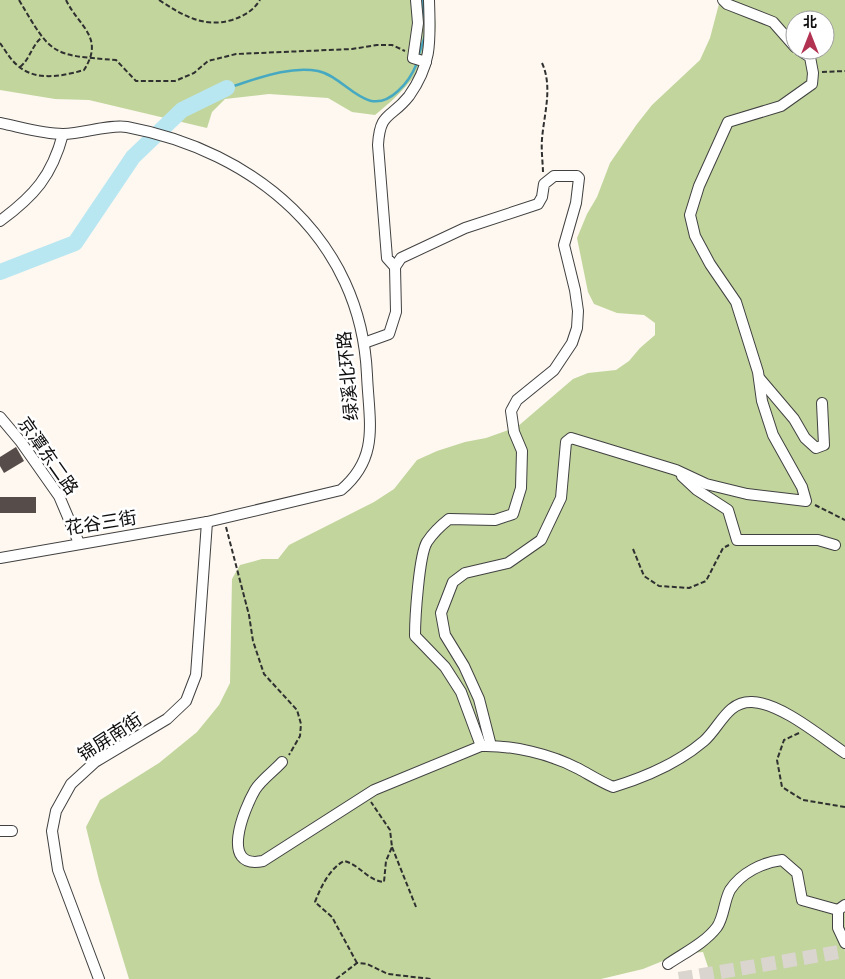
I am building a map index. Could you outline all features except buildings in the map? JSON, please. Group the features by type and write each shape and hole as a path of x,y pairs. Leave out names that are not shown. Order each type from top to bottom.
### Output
{"street":[{"path":"416,0 418,23 413,58 425,62"},
{"path":"395,267 387,258 378,145 379,127 384,119 410,94 431,48 429,0"},
{"path":"723,0 727,4 773,22 785,36"},
{"path":"486,746 479,699 464,666 445,635 441,612 453,582 465,572 508,563 542,540 561,498 566,442 571,438 676,470 706,484 746,494 806,501 802,486 773,435 762,401 760,379 736,302 710,264 695,236 690,216 699,186 728,122 781,106 812,84 813,73 811,60"},
{"name":"绿溪北环路","path":"0,123 63,134 125,126 185,143 247,172 276,192 308,226 336,264 353,299 364,343 369,418 368,450 364,464 355,478 340,490 207,522"},
{"path":"0,221 27,201 44,181 54,162 63,134"},
{"path":"364,343 389,334 396,312 395,267 398,261 410,253 465,228 538,204 542,197 544,184 554,176 571,175 579,178 576,203 564,245 575,290 578,311 577,328 572,343 554,370 517,400 511,411 514,432 522,451 521,488 513,514 495,520 448,520 436,530 426,544 415,610 415,636 446,667 461,692 486,746"},
{"path":"760,379 794,419 805,438 816,448 824,445 822,403"},
{"name":"京潭东二路","path":"0,417 21,442 59,496 79,543"},
{"path":"676,470 697,490 728,510 737,540 818,540 835,545"},
{"name":"花谷三街","path":"0,558 207,522"},
{"name":"锦屏南街","path":"99,979 58,870 52,831 56,811 71,784 95,762 167,720 186,701 196,675 207,522"},
{"path":"282,762 255,789 239,828 237,849 240,855 249,861 263,861 369,793 486,746 542,755 577,768 613,787 646,777 676,761 705,740 732,708 743,703 754,702 794,717 845,753"},
{"path":"0,831 12,831"},
{"path":"668,964 702,941 718,926 730,890 750,871 766,862 782,860 797,873 802,900 842,907 838,928 845,942"}],"path":[{"path":"19,0 41,38 63,54 75,57 116,60 136,81 175,81 194,73 208,61 236,54 392,45 402,48 413,58"},
{"path":"0,43 20,67 37,76 66,75 84,70 91,58 93,43 66,0"},
{"path":"160,0 198,21 216,24 245,16 260,0"},
{"path":"20,67 26,62 34,44 41,38"},
{"path":"542,63 547,74 542,141 544,184"},
{"path":"813,73 845,71"},
{"path":"806,501 845,520"},
{"path":"223,518 249,615 253,641 264,674 297,710 299,717 300,736 293,750 282,762"},
{"path":"633,549 644,576 659,586 689,588 706,581 723,548 737,540"},
{"path":"809,729 784,740 777,760 782,787 803,800 845,807"},
{"path":"369,793 375,811 390,830 392,847 416,907"},
{"path":"357,964 332,917 315,902 323,883 338,864 344,861 350,862 377,881 384,882 386,861 392,847"},
{"path":"336,979 357,964 367,964 388,974 431,978"}],"green space":[{"path":"0,0 428,0 435,18 435,32 426,60 417,73 396,97 375,115 352,112 328,98 269,94 225,99 212,112 207,128 89,100 55,99 0,90"},
{"path":"720,0 845,0 845,979 712,979 703,952 680,954 643,969 601,979 129,979 99,880 86,827 100,800 159,763 197,732 219,705 230,683 232,579 240,565 262,559 278,559 289,545 374,502 394,489 417,460 437,451 465,442 486,438 517,427 573,379 588,373 616,370 629,361 655,335 655,323 644,315 617,313 594,304 588,292 577,238 587,214 597,197 610,163 652,105 700,60 710,38"}],"waterway":[{"path":"422,0 425,18"},
{"path":"418,57 425,36"},
{"path":"227,88 272,74 307,70 318,71 328,75 366,99 376,101 387,99 398,91 409,78 417,63"},
{"path":"0,272 75,243 133,157 182,110 227,88"}],"tunnel":[{"path":"679,979 845,951"}]}
